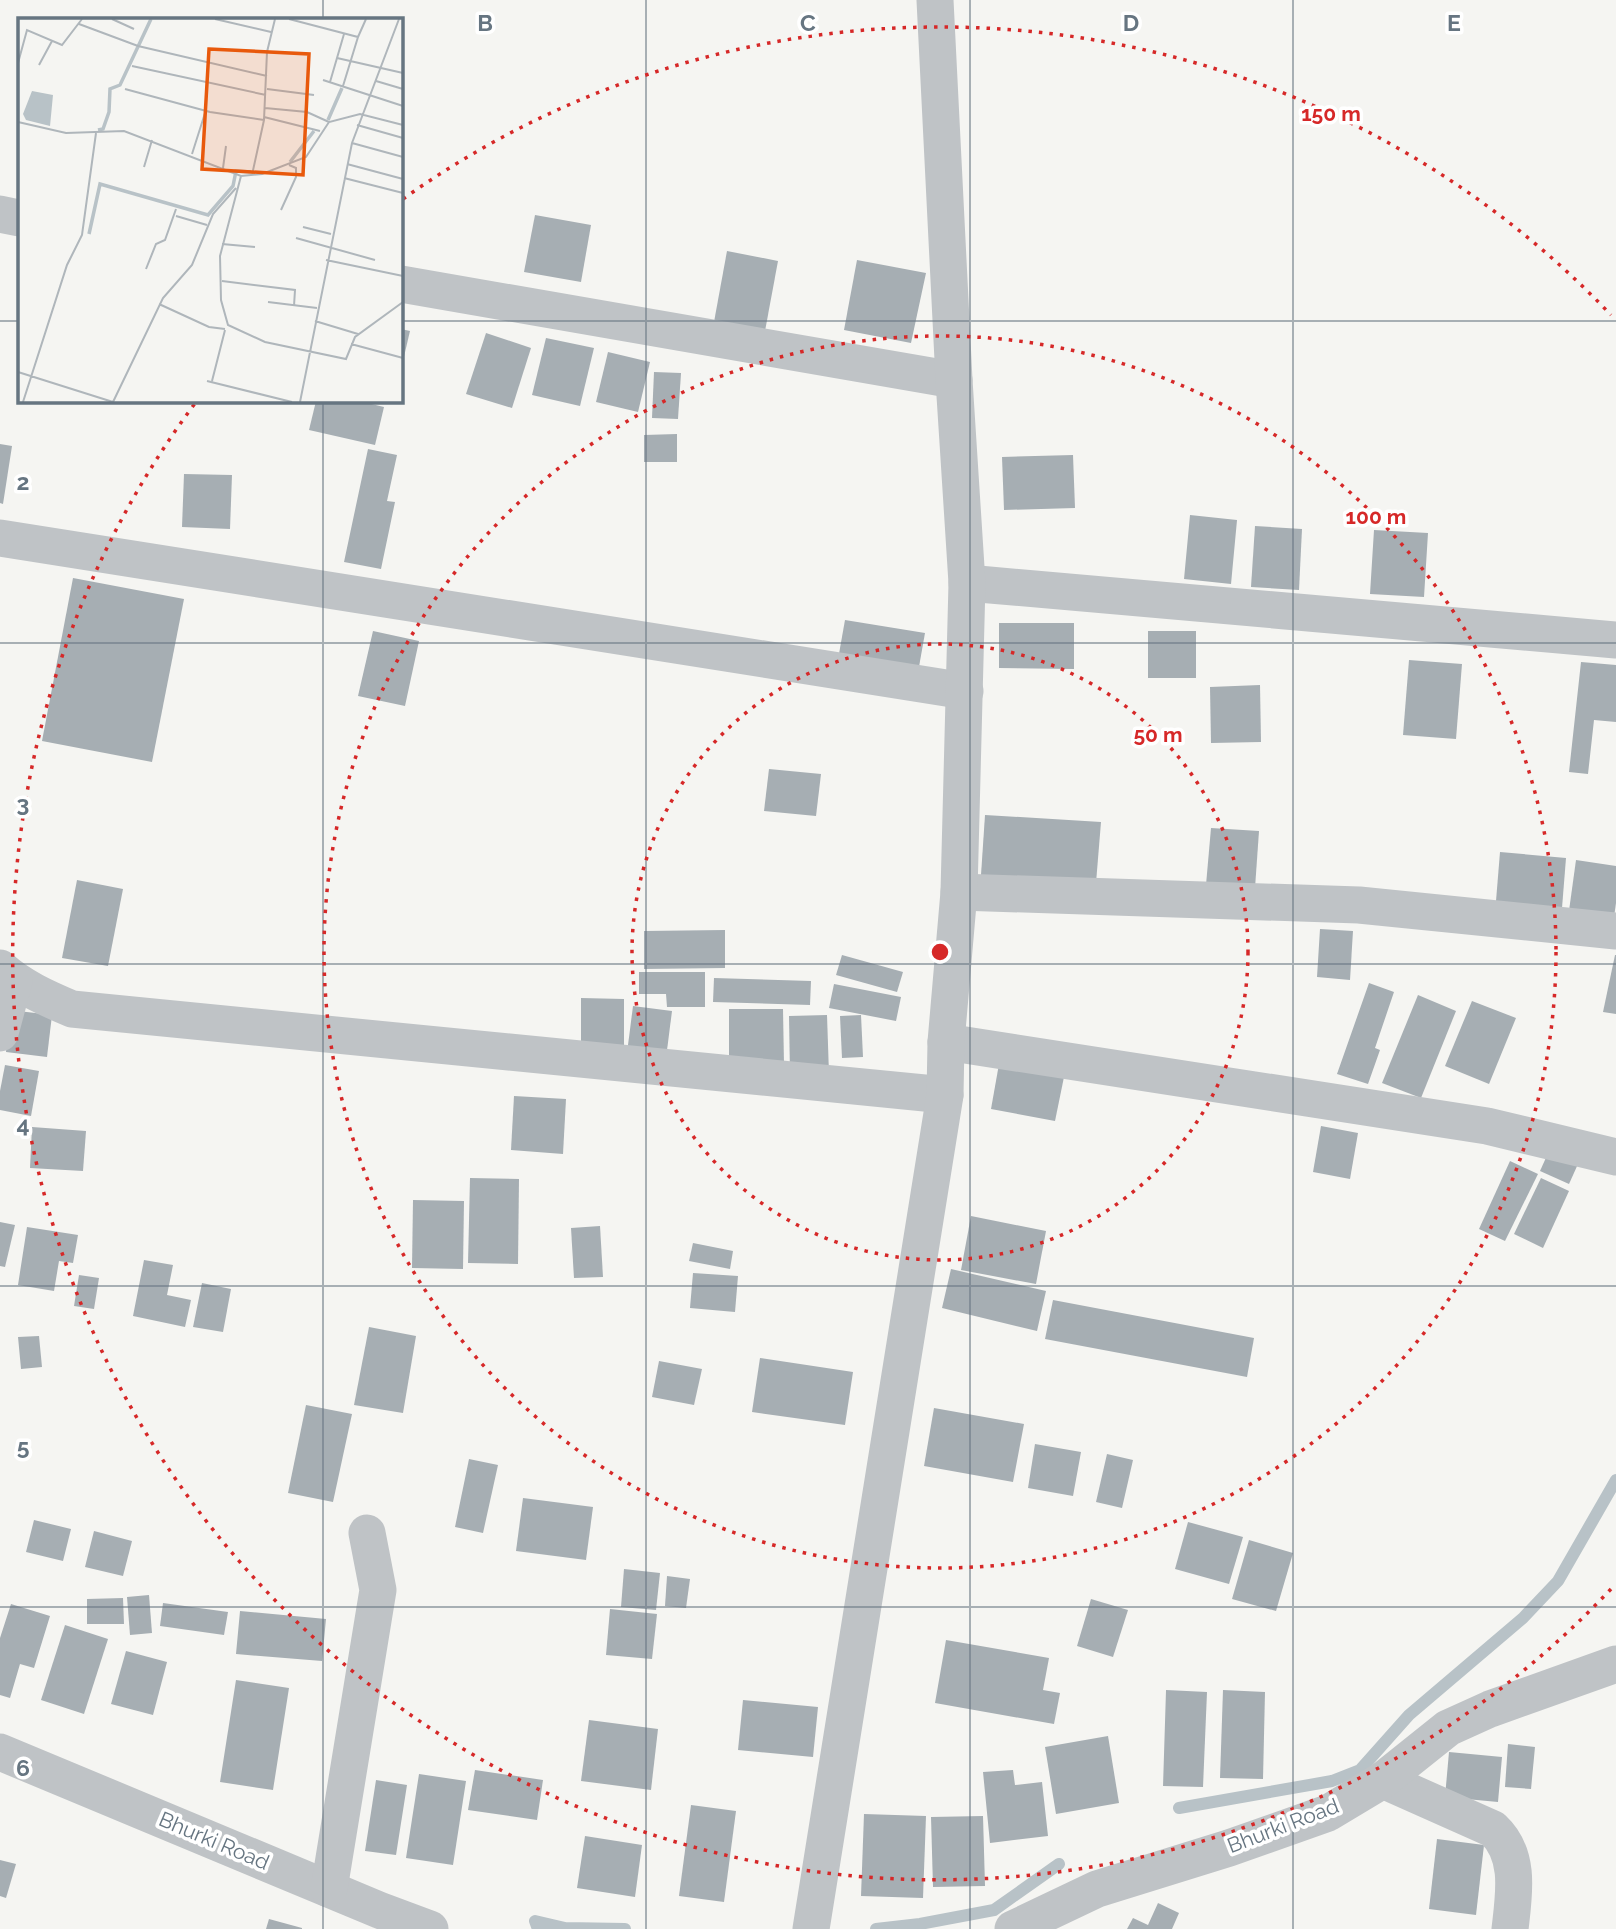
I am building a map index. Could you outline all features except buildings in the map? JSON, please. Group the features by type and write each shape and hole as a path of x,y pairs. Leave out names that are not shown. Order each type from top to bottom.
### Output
{"street":[{"path":"811,1929 945,1095 946,1042 959,892 967,583 935,0"},
{"path":"0,214 18,218"},
{"path":"402,284 954,380"},
{"path":"0,538 965,691"},
{"path":"967,583 1616,640"},
{"path":"959,892 1359,905 1616,931"},
{"path":"0,1033 7,974 72,1009 945,1095"},
{"path":"946,1042 1487,1126 1616,1157"},
{"path":"329,1889 377,1590 367,1533"},
{"name":"Bhurki Road","path":"1013,1929 1097,1889 1229,1848 1328,1812 1383,1780 1448,1728 1490,1709 1616,1664"},
{"name":"Bhurki Road","path":"0,1752 430,1929"},
{"path":"1383,1780 1493,1829 1501,1836 1510,1856 1515,1882 1510,1929"}],"waterway":[{"path":"1179,1808 1332,1781 1360,1770 1409,1715 1523,1618 1558,1581 1616,1480"},
{"path":"876,1929 994,1910 1059,1864"},
{"path":"538,1929 535,1921 565,1928 625,1929"}]}
